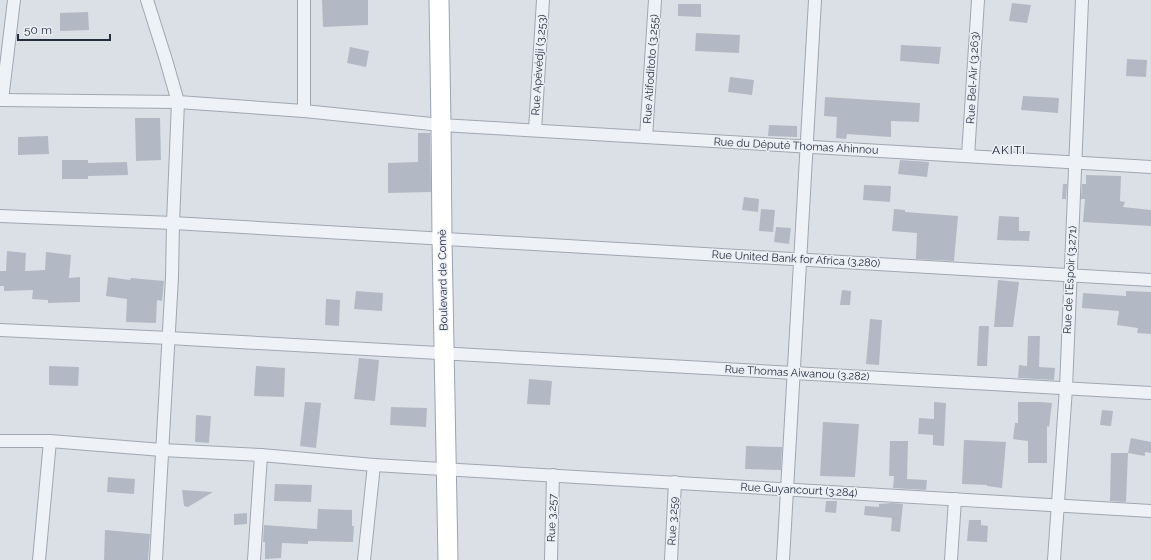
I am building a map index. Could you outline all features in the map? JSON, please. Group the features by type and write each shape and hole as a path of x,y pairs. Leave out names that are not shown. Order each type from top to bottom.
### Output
{"main road":[{"name":"Boulevard de Comè","path":"439,0 448,560"}],"street":[{"path":"1,100 14,0"},
{"path":"147,0 178,102 172,277 156,560"},
{"path":"304,0 304,111"},
{"name":"Rue Apévédji (3.253)","path":"535,130 543,0"},
{"name":"Rue Atifoditoto (3.255)","path":"646,137 655,0"},
{"path":"783,560 815,0"},
{"name":"Rue Bel-Air (3.263)","path":"968,156 978,0"},
{"name":"Rue de l'Espoir (3.271)","path":"1054,560 1066,388 1082,0"},
{"name":"Rue du Député Thomas Ahinnou","path":"1,100 178,102 304,111 441,125 1151,167"},
{"name":"Rue United Bank for Africa (3.280)","path":"0,216 173,223 1151,280"},
{"name":"Rue Thomas Aiwanou (3.282)","path":"0,330 444,353 1151,393"},
{"name":"Rue Guyancourt (3.284)","path":"0,441 50,441 162,450 261,455 374,465 1151,511"},
{"path":"39,560 50,441"},
{"path":"254,560 261,455"},
{"path":"364,560 374,465"},
{"name":"Rue 3.257","path":"551,560 553,475"},
{"name":"Rue 3.259","path":"671,560 675,482"},
{"path":"951,560 955,499"}],"building":[{"path":"322,0 368,0 368,25 323,27"},
{"path":"1012,3 1031,5 1027,23 1009,21"},
{"path":"678,4 701,4 701,17 678,16"},
{"path":"88,12 89,30 60,31 60,13"},
{"path":"696,33 740,35 739,53 695,51"},
{"path":"901,45 941,47 939,64 900,61"},
{"path":"350,47 369,51 366,67 347,63"},
{"path":"1127,59 1147,60 1146,77 1126,76"},
{"path":"730,77 754,80 752,95 728,92"},
{"path":"1023,96 1059,98 1058,113 1021,110"},
{"path":"825,97 920,103 919,122 891,121 891,137 847,134 846,139 836,138 837,117 824,116"},
{"path":"135,118 160,118 161,160 136,161"},
{"path":"769,125 797,126 797,137 768,136"},
{"path":"418,133 430,133 431,192 388,193 388,163 418,162"},
{"path":"48,136 49,154 18,155 18,137"},
{"path":"62,160 88,160 88,163 127,162 128,175 88,176 88,179 62,179"},
{"path":"900,160 929,162 927,177 898,174"},
{"path":"1086,175 1121,176 1120,201 1125,202 1123,207 1151,210 1151,226 1083,222 1085,199 1081,199 1082,184 1086,184"},
{"path":"1063,184 1067,184 1066,199 1062,199"},
{"path":"864,185 891,186 890,202 863,200"},
{"path":"744,197 759,199 758,212 742,210"},
{"path":"761,209 775,210 773,232 759,231"},
{"path":"894,209 905,210 905,212 958,216 954,261 916,259 917,233 892,231"},
{"path":"999,216 1019,217 1019,231 1030,231 1029,241 997,240"},
{"path":"776,227 791,228 789,244 774,242"},
{"path":"7,251 26,253 25,271 45,270 46,252 71,255 69,278 80,277 80,302 48,303 48,300 32,299 33,290 4,291 4,286 0,286 0,271 6,271"},
{"path":"108,277 130,280 131,278 164,281 162,301 157,300 156,323 126,322 127,299 106,296"},
{"path":"998,280 1019,282 1013,327 994,327"},
{"path":"842,290 851,291 850,305 840,305"},
{"path":"356,291 383,293 382,311 354,309"},
{"path":"1126,291 1151,292 1151,334 1137,333 1138,328 1117,325 1119,311 1082,308 1083,293 1126,296"},
{"path":"326,299 340,300 339,326 325,325"},
{"path":"870,319 882,320 879,365 866,364"},
{"path":"979,326 989,326 987,366 977,366"},
{"path":"1028,336 1040,336 1039,367 1055,368 1054,380 1018,378 1019,365 1027,366"},
{"path":"359,358 379,360 375,401 354,399"},
{"path":"49,366 79,367 78,386 49,385"},
{"path":"256,366 285,368 284,397 254,396"},
{"path":"529,379 552,381 550,405 527,404"},
{"path":"305,402 321,403 316,448 300,446"},
{"path":"934,402 946,403 944,446 933,445 933,435 918,434 919,418 934,419"},
{"path":"1018,402 1052,403 1049,427 1047,426 1047,463 1028,463 1028,441 1013,439 1015,423 1018,423"},
{"path":"391,407 427,408 426,427 390,425"},
{"path":"1102,410 1113,411 1111,426 1100,425"},
{"path":"196,415 211,416 209,443 195,442"},
{"path":"823,422 859,424 855,477 820,476"},
{"path":"1131,438 1151,442 1151,453 1145,452 1145,456 1128,453"},
{"path":"964,440 1006,442 1002,488 987,485 962,484"},
{"path":"890,441 908,441 907,479 927,480 926,490 893,488 894,476 889,476"},
{"path":"746,446 782,447 781,470 745,469"},
{"path":"1111,453 1128,453 1126,502 1110,501"},
{"path":"108,477 135,479 134,494 107,492"},
{"path":"275,484 312,485 311,502 274,501"},
{"path":"182,490 213,492 188,507 184,506"},
{"path":"826,501 837,501 836,513 825,512"},
{"path":"879,504 903,504 900,532 891,531 892,518 864,515 865,506 879,507"},
{"path":"318,509 352,510 352,526 354,526 353,542 308,541 308,544 282,543 281,558 265,559 265,542 263,542 264,525 317,529"},
{"path":"247,513 247,524 234,525 234,514"},
{"path":"969,520 981,520 981,525 988,526 987,542 967,541"},
{"path":"105,530 150,534 148,560 104,560"}],"district":[{"name":"AKITI","path":"1009,150"}]}
